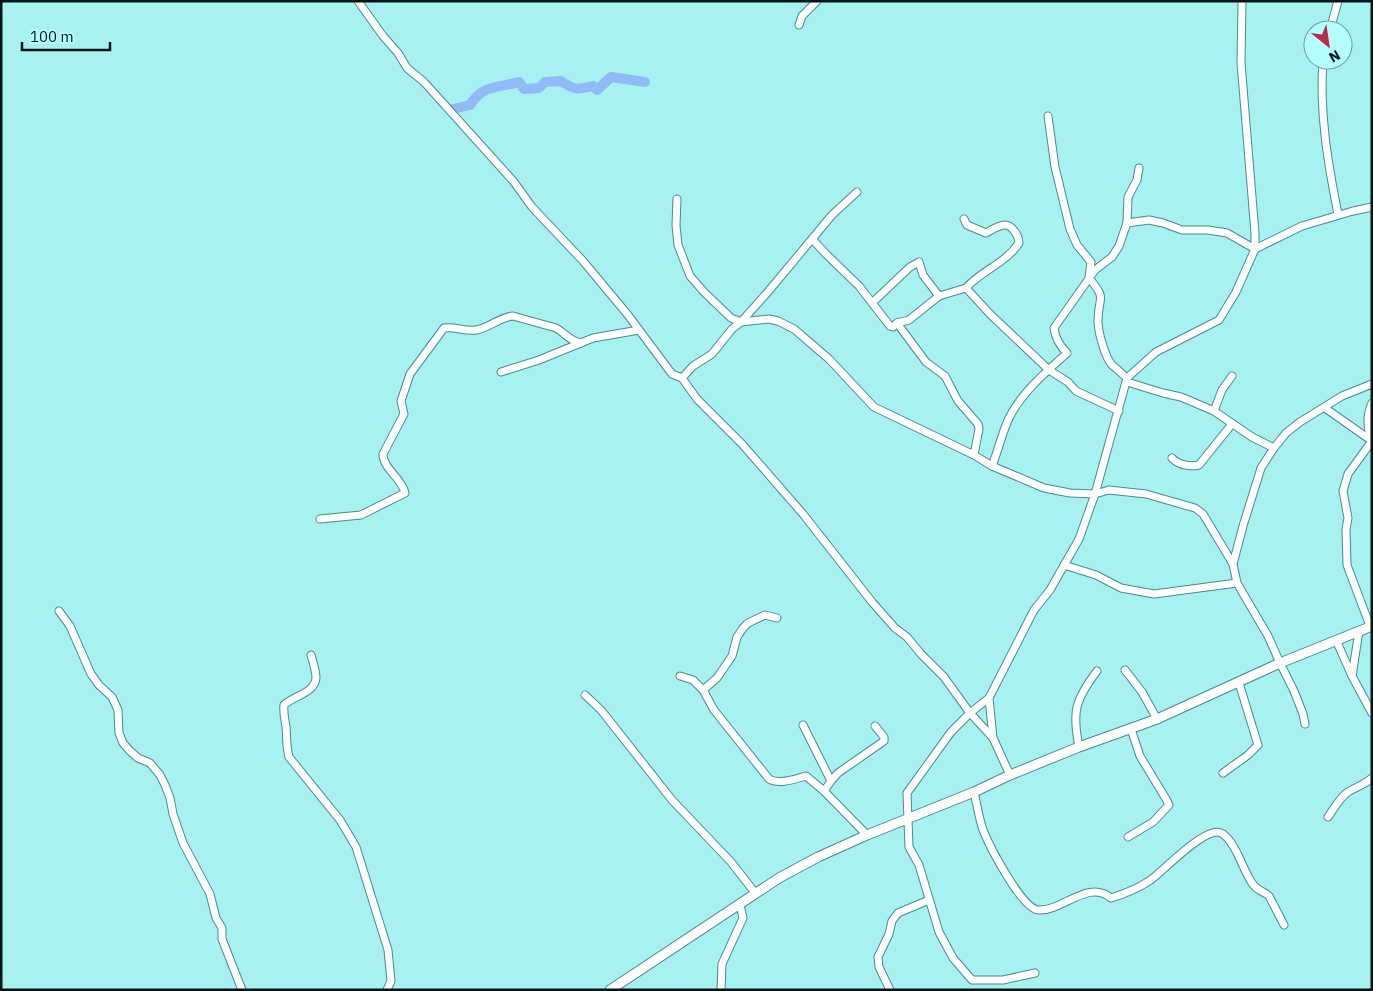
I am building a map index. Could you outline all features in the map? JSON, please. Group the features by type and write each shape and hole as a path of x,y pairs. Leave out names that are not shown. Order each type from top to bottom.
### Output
{"street":[{"path":"358,1 383,36 398,53 407,68 424,82 514,182 532,207 583,261 672,374 682,378 697,399 742,444 803,514 872,602 944,677 970,712 993,738 1010,775"},
{"path":"799,25 802,16 818,1"},
{"path":"1035,973 1003,980 978,981 969,978 953,958 939,932 919,865 909,847 907,793 951,732 970,712 989,698 1034,610 1050,590 1082,533 1127,380 1156,352 1219,320 1236,292 1255,249 1256,234 1241,63 1242,1"},
{"path":"1333,20 1338,1"},
{"path":"1323,70 1325,137 1338,214"},
{"path":"1048,116 1055,168 1070,229 1077,245 1090,262 1089,278 1099,290 1101,297 1098,321 1107,356 1112,364 1127,380 1163,393 1181,397 1214,412 1252,437 1274,448"},
{"path":"992,466 1008,419 1028,390 1067,353 1060,346 1054,334 1054,328 1095,270 1112,258 1119,246 1127,223 1128,198 1137,180 1139,168"},
{"path":"682,378 693,366 712,354 804,247 813,240 832,215 857,192"},
{"path":"677,199 676,225 678,245 690,276 704,292 731,318 741,322 769,319 794,329 829,359 874,407 974,455 992,466 1044,488 1070,493 1095,494 1109,490 1146,494 1195,508 1208,521 1233,564 1237,583 1268,636 1294,691 1305,724"},
{"path":"1255,249 1302,226 1338,214 1372,207"},
{"path":"813,240 859,286 890,326 894,327 897,323 909,320 939,296 966,288 974,278 1002,262 1019,243 1016,233 1007,225 986,233 967,225 964,219"},
{"path":"1127,223 1149,220 1182,230 1208,230 1227,233 1255,249"},
{"path":"872,302 910,267 919,262 923,275 939,296"},
{"path":"966,288 990,314 1049,370 1068,382 1076,390 1119,410"},
{"path":"320,520 361,515 405,493 398,479 384,462 383,454 404,414 401,401 410,374 444,328 478,330 507,316 513,316 556,328 574,342 581,343"},
{"path":"897,323 926,362 945,376 958,401 978,424 979,429 974,455"},
{"path":"501,372 539,360 593,338 639,330"},
{"path":"1214,412 1222,390 1232,376"},
{"path":"1233,564 1261,468 1274,448 1286,433 1300,422 1342,396 1372,384 1372,389"},
{"path":"610,990 779,878 818,857 1010,775 1079,747 1157,719 1280,663 1371,626 1347,564 1346,529 1348,518 1342,491 1348,474 1371,440 1367,419 1372,403"},
{"path":"1325,408 1371,440"},
{"path":"1172,458 1174,461 1187,466 1199,464 1232,424"},
{"path":"1064,565 1096,575 1122,588 1154,594 1237,583"},
{"path":"59,611 70,626 92,674 99,685 112,697 119,716 119,733 123,743 134,755 150,763 160,775 165,785 170,798 172,814 183,843 210,894 216,918 222,928 222,939 242,990"},
{"path":"703,690 717,678 732,656 737,637 748,623 765,615 777,618"},
{"path":"1352,676 1360,631"},
{"path":"1336,640 1352,676 1372,713"},
{"path":"312,655 316,679 314,685 310,690 294,697 284,705 283,716 286,727 286,747 289,756 340,820 356,847 388,950 391,981 387,990"},
{"path":"1126,670 1142,692 1157,719"},
{"path":"1079,747 1075,726 1076,710 1082,694 1096,672"},
{"path":"680,676 692,680 703,690 714,710 769,779 774,782 780,782 806,776 824,791 866,835"},
{"path":"1223,773 1248,756 1258,744 1239,683"},
{"path":"585,695 601,710 672,800 731,862 756,894"},
{"path":"989,698 993,738"},
{"path":"803,725 831,781"},
{"path":"824,791 838,773 884,741 884,737 875,726"},
{"path":"1128,837 1153,822 1169,805 1140,756 1131,729"},
{"path":"1328,817 1347,792 1366,784 1372,778"},
{"path":"974,792 983,829 1001,867 1030,907 1037,910 1047,909 1091,892 1104,892 1110,898 1128,893 1152,880 1162,869 1204,837 1219,831 1224,835 1254,885 1260,892 1270,896 1284,925"},
{"path":"890,990 879,967 878,957 889,934 892,921 898,912 929,900"},
{"path":"721,990 722,964 743,918 740,905"}],"waterway":[{"path":"453,109 470,105 480,93 486,90 519,82 524,89 539,88 545,82 561,81 573,88 579,89 593,86 597,90 611,77 645,82"}]}
